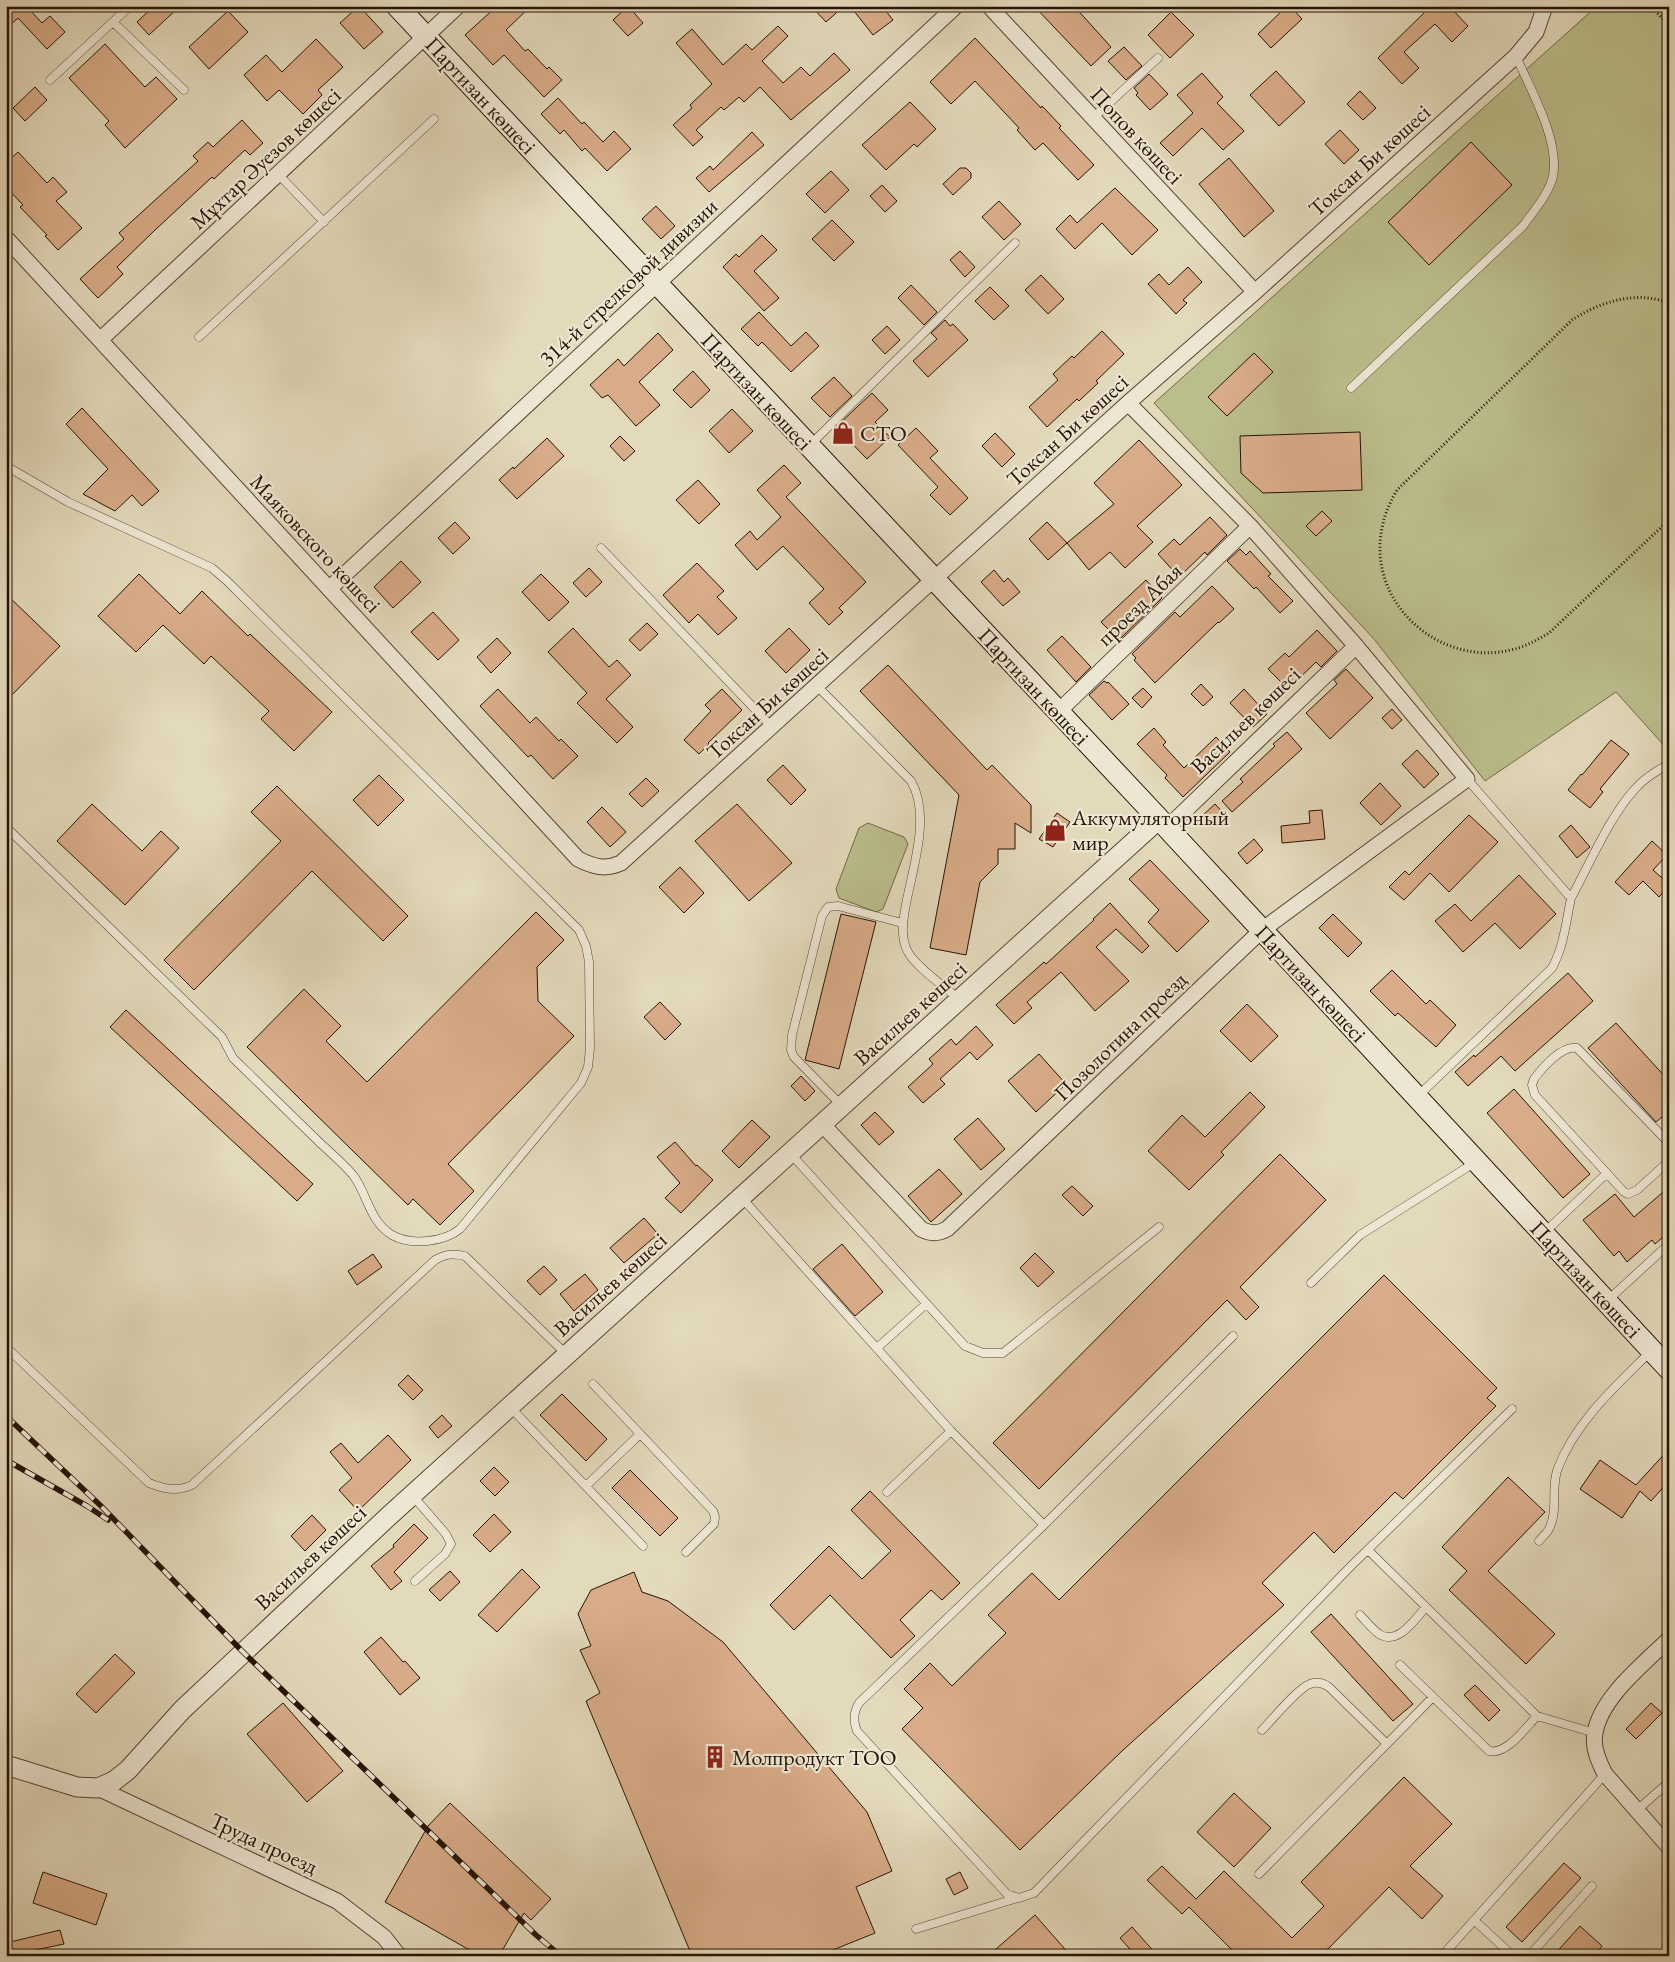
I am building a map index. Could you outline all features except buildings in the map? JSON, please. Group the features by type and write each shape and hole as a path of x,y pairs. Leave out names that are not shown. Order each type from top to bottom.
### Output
{"main road":[{"name":"Партизан көшесі","path":"397,6 1163,823 1669,1369"}],"street":[{"name":"Мұхтар Әуезов көшесі","path":"100,340 458,6"},
{"name":"314-й стрелковой дивизии","path":"329,589 956,6"},
{"name":"Попов көшесі","path":"989,6 1255,292"},
{"name":"Токсан Би көшесі","path":"600,868 612,867 621,863 935,580 1128,402 1255,292 1516,56 1536,32 1545,6"},
{"name":"Маяковского көшесі","path":"6,238 578,859 600,868"},
{"path":"1128,402 1250,526 1356,646 1467,779"},
{"name":"проезд Абая","path":"1058,712 1250,526"},
{"name":"Васильев көшесі","path":"98,1788 114,1781 128,1770 182,1710 412,1495 960,1000 1163,823 1356,646"},
{"name":"Позолотина проезд","path":"822,1124 921,1230 930,1234 939,1233 947,1229 1262,930 1467,779"},
{"path":"1669,1639 1619,1689 1604,1710 1595,1738 1598,1761 1605,1774 1669,1847"},
{"path":"6,1765 77,1786 98,1788"},
{"name":"Труда проезд","path":"98,1788 337,1900 384,1937 399,1956"}],"lane":[{"path":"50,80 130,6"},
{"path":"113,22 184,90"},
{"path":"1351,388 1523,226 1543,198 1553,178 1554,160 1547,127 1516,56"},
{"path":"1093,118 1158,58"},
{"path":"199,338 434,119"},
{"path":"278,174 324,222"},
{"path":"809,446 1015,242"},
{"path":"6,466 68,502 212,568 579,930 586,946 589,962 590,1048 588,1067 580,1083 460,1229 450,1236 436,1240 406,1240 394,1236 383,1229 374,1218 353,1176 233,1058 222,1037 6,826"},
{"path":"601,548 772,727"},
{"path":"817,686 911,780 916,789 920,810 920,833 902,923 904,942 912,959 960,1000"},
{"path":"1416,1097 1552,968 1563,941 1571,898 1617,814 1629,796 1644,780 1669,764"},
{"path":"1467,779 1571,898"},
{"path":"842,1106 799,1063 791,1050 792,1035 822,916 828,907 838,906 902,923"},
{"path":"1669,1143 1577,1048 1567,1048 1537,1074 1534,1079 1533,1090 1606,1174 1628,1194 1633,1193 1669,1161"},
{"path":"790,1153 965,1346 983,1353 1003,1353 1159,1227"},
{"path":"1311,1283 1360,1235 1476,1162"},
{"path":"1544,1233 1606,1174"},
{"path":"742,1197 951,1431 1044,1524"},
{"path":"1606,1301 1669,1244"},
{"path":"6,1347 149,1483 172,1490 192,1485 435,1260 444,1255 465,1256 567,1355"},
{"path":"877,1348 926,1304"},
{"path":"1019,1898 1007,1894 857,1732 854,1717 859,1703 1044,1524 1233,1336"},
{"path":"1540,1541 1549,1529 1554,1516 1554,1479 1558,1467 1581,1425 1604,1398 1651,1350"},
{"path":"592,1384 708,1506 715,1517 711,1529 686,1552"},
{"path":"510,1407 643,1546"},
{"path":"916,1929 1034,1893 1368,1550 1512,1409"},
{"path":"887,1492 951,1431"},
{"path":"586,1486 640,1434"},
{"path":"412,1495 446,1534 451,1544 445,1554 415,1581"},
{"path":"1368,1550 1537,1716 1595,1738"},
{"path":"1360,1615 1380,1634 1386,1637 1393,1637 1400,1634 1426,1608"},
{"path":"1400,1665 1483,1746 1493,1752 1505,1748 1537,1716"},
{"path":"1262,1730 1303,1688 1315,1682 1329,1687 1387,1744"},
{"path":"1259,1874 1433,1697"},
{"path":"1442,1956 1605,1774"},
{"path":"1636,1811 1669,1782"},
{"path":"1529,1956 1592,1886"},
{"path":"1474,1920 1513,1956"}],"path":[{"path":"1650,6 1669,25"},
{"path":"1669,303 1645,298 1626,298 1607,302 1589,309 1572,320 1397,490 1388,506 1382,525 1381,563 1385,580 1392,596 1414,625 1429,636 1448,646 1467,651 1489,653 1511,650 1532,643 1549,632 1669,520"}],"green space":[{"path":"1597,6 1669,6 1669,751 1616,692 1485,781 1374,639 1154,403"},
{"path":"868,823 904,837 908,844 883,909 876,912 839,898 836,889 859,828"}],"railway":[{"path":"6,1416 100,1505 243,1652 536,1935 561,1956"},
{"path":"6,1460 108,1520"}],"place":[{"name":"СТО","path":"843,433"},
{"name":"Аккумуляторный мир","path":"1055,830"},
{"name":"Молпродукт ТОО","path":"715,1757"}]}
